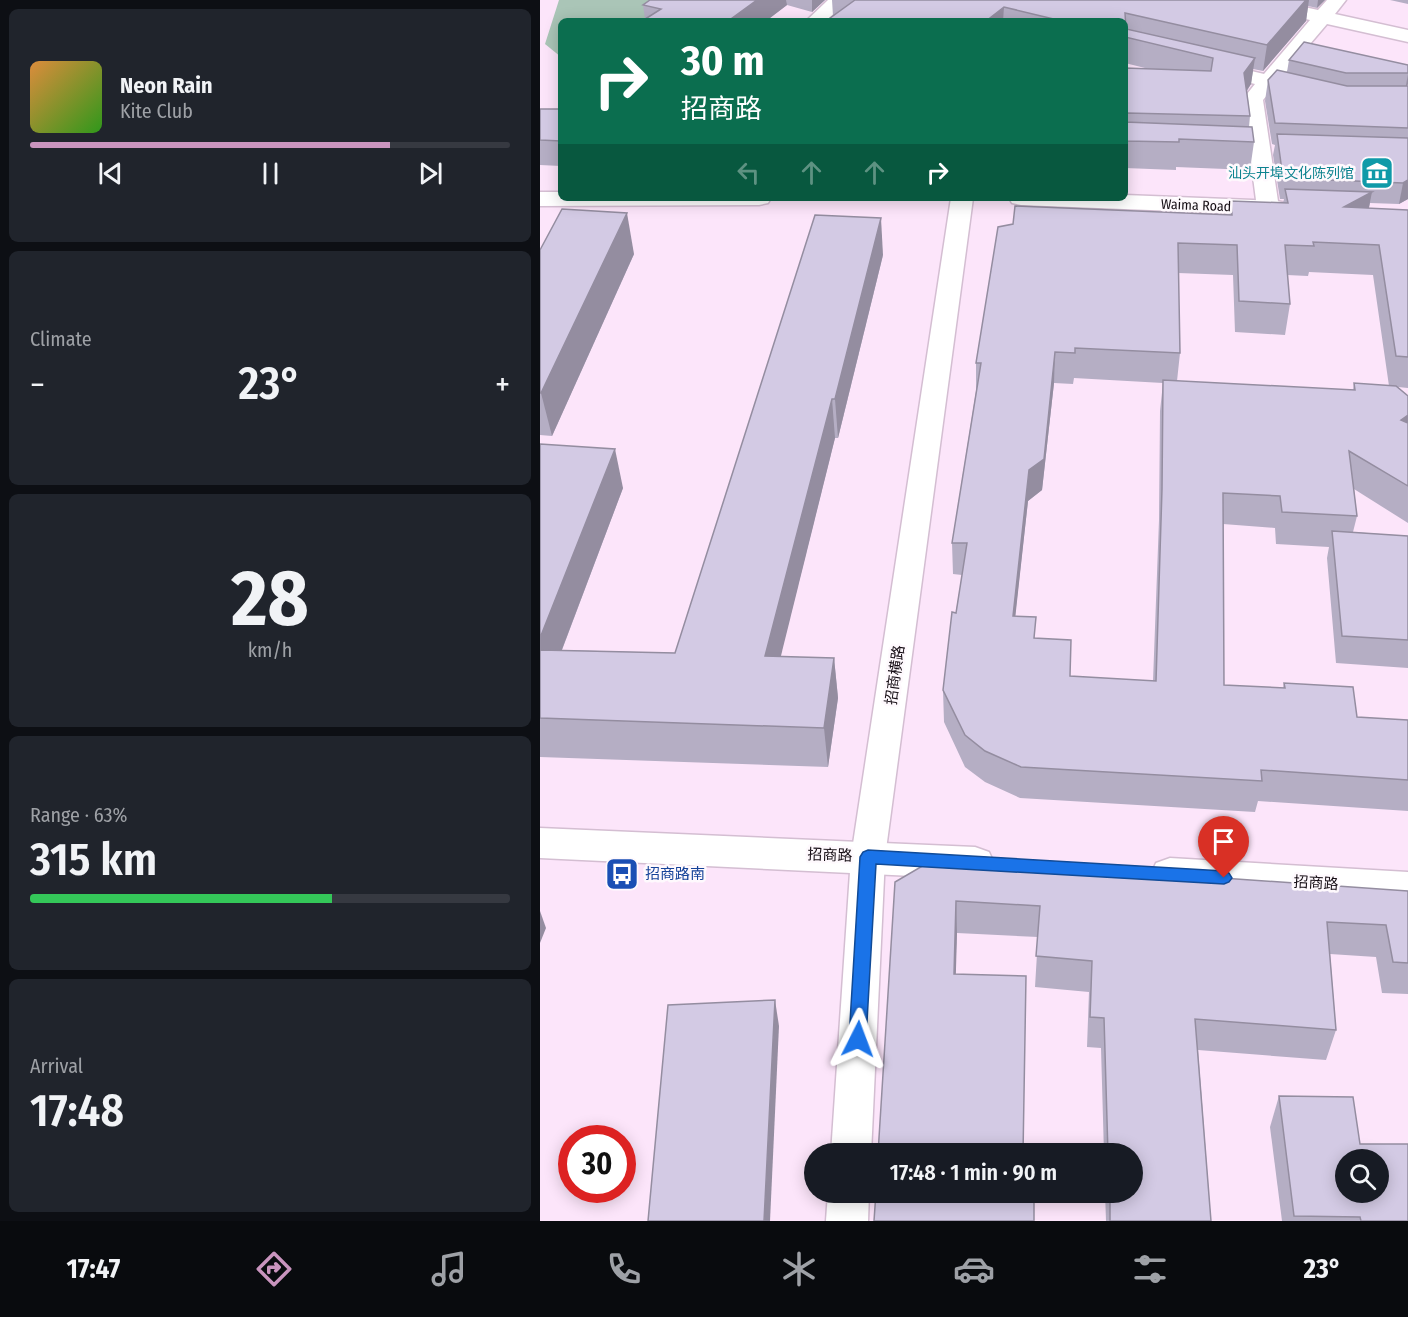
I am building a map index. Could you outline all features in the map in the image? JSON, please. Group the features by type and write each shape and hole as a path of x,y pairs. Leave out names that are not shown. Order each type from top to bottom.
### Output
{"street":[{"path":"818,18 839,0"},
{"path":"1247,0 1408,36"},
{"path":"1268,208 1253,99 1337,0"},
{"path":"1191,63 1322,93"},
{"path":"540,199 558,199"},
{"name":"招商横路","path":"852,1143 868,857 962,201"},
{"name":"Waima Road","path":"1095,201 1303,209"},
{"name":"招商路","path":"540,843 1006,865"},
{"name":"招商路","path":"1136,872 1408,888"},
{"path":"847,1221 848,1203"}],"green space":[{"path":"559,0 678,0 652,18 558,18 558,55 545,44"}],"building":[{"path":"650,0 757,0 732,18 647,18 661,9 643,5"},
{"path":"855,0 1306,0 1267,45 1125,13 1125,18 1050,18 1004,7 990,18 830,18"},
{"path":"1128,29 1255,58 1244,73 1250,116 1128,113 1128,68 1211,71 1213,58 1128,38"},
{"path":"1304,42 1408,65 1408,73 1346,73 1289,60"},
{"path":"1277,70 1347,86 1408,86 1408,128 1275,123 1268,80"},
{"path":"540,109 558,109 558,141 540,140"},
{"path":"1128,122 1252,127 1254,142 1179,139 1179,142 1128,141"},
{"path":"1277,134 1408,138 1408,180 1403,183 1283,178"},
{"path":"1285,189 1372,192 1344,207 1408,210 1408,357 1396,356 1379,245 1313,242 1314,246 1285,245 1290,304 1239,301 1237,245 1178,243 1180,353 1075,348 1075,353 1055,352 1044,459 1029,470 1013,616 1036,617 1034,638 1071,640 1070,676 1156,681 1163,380 1355,390 1354,383 1396,386 1408,396 1408,415 1401,420 1408,423 1408,486 1349,451 1357,516 1282,512 1280,496 1223,493 1224,685 1285,688 1284,683 1353,687 1357,717 1408,720 1408,780 1261,770 1262,781 1021,767 985,751 965,735 943,690 952,612 956,613 967,543 952,543 981,363 976,363 998,227 1013,224 1015,206 1232,215 1231,201 1288,203"},
{"path":"562,209 627,213 540,393 540,250"},
{"path":"815,215 881,218 835,399 832,399 765,656 834,658 824,728 540,718 540,650 675,653"},
{"path":"540,444 615,449 540,638"},
{"path":"1332,531 1408,536 1408,640 1342,636"},
{"path":"936,858 1408,891 1408,963 1393,962 1386,925 1327,922 1336,1030 1195,1019 1211,1221 1110,1221 1110,1203 1143,1203 1143,1143 1108,1143 1104,1018 1090,1017 1092,961 1036,956 1040,906 956,901 954,974 1026,976 1023,1143 879,1143 895,882"},
{"path":"775,1000 764,1221 648,1221 668,1005"},
{"path":"1279,1096 1353,1097 1360,1144 1408,1144 1408,1221 1361,1221 1360,1217 1294,1216"},
{"path":"875,1203 1034,1203 1034,1221 874,1221"}],"place":[{"name":"汕头开埠文化陈列馆","path":"1377,173"},
{"name":"招商路南","path":"622,874"}],"route":[{"path":"858,1039 868,857 1224,878"}]}
